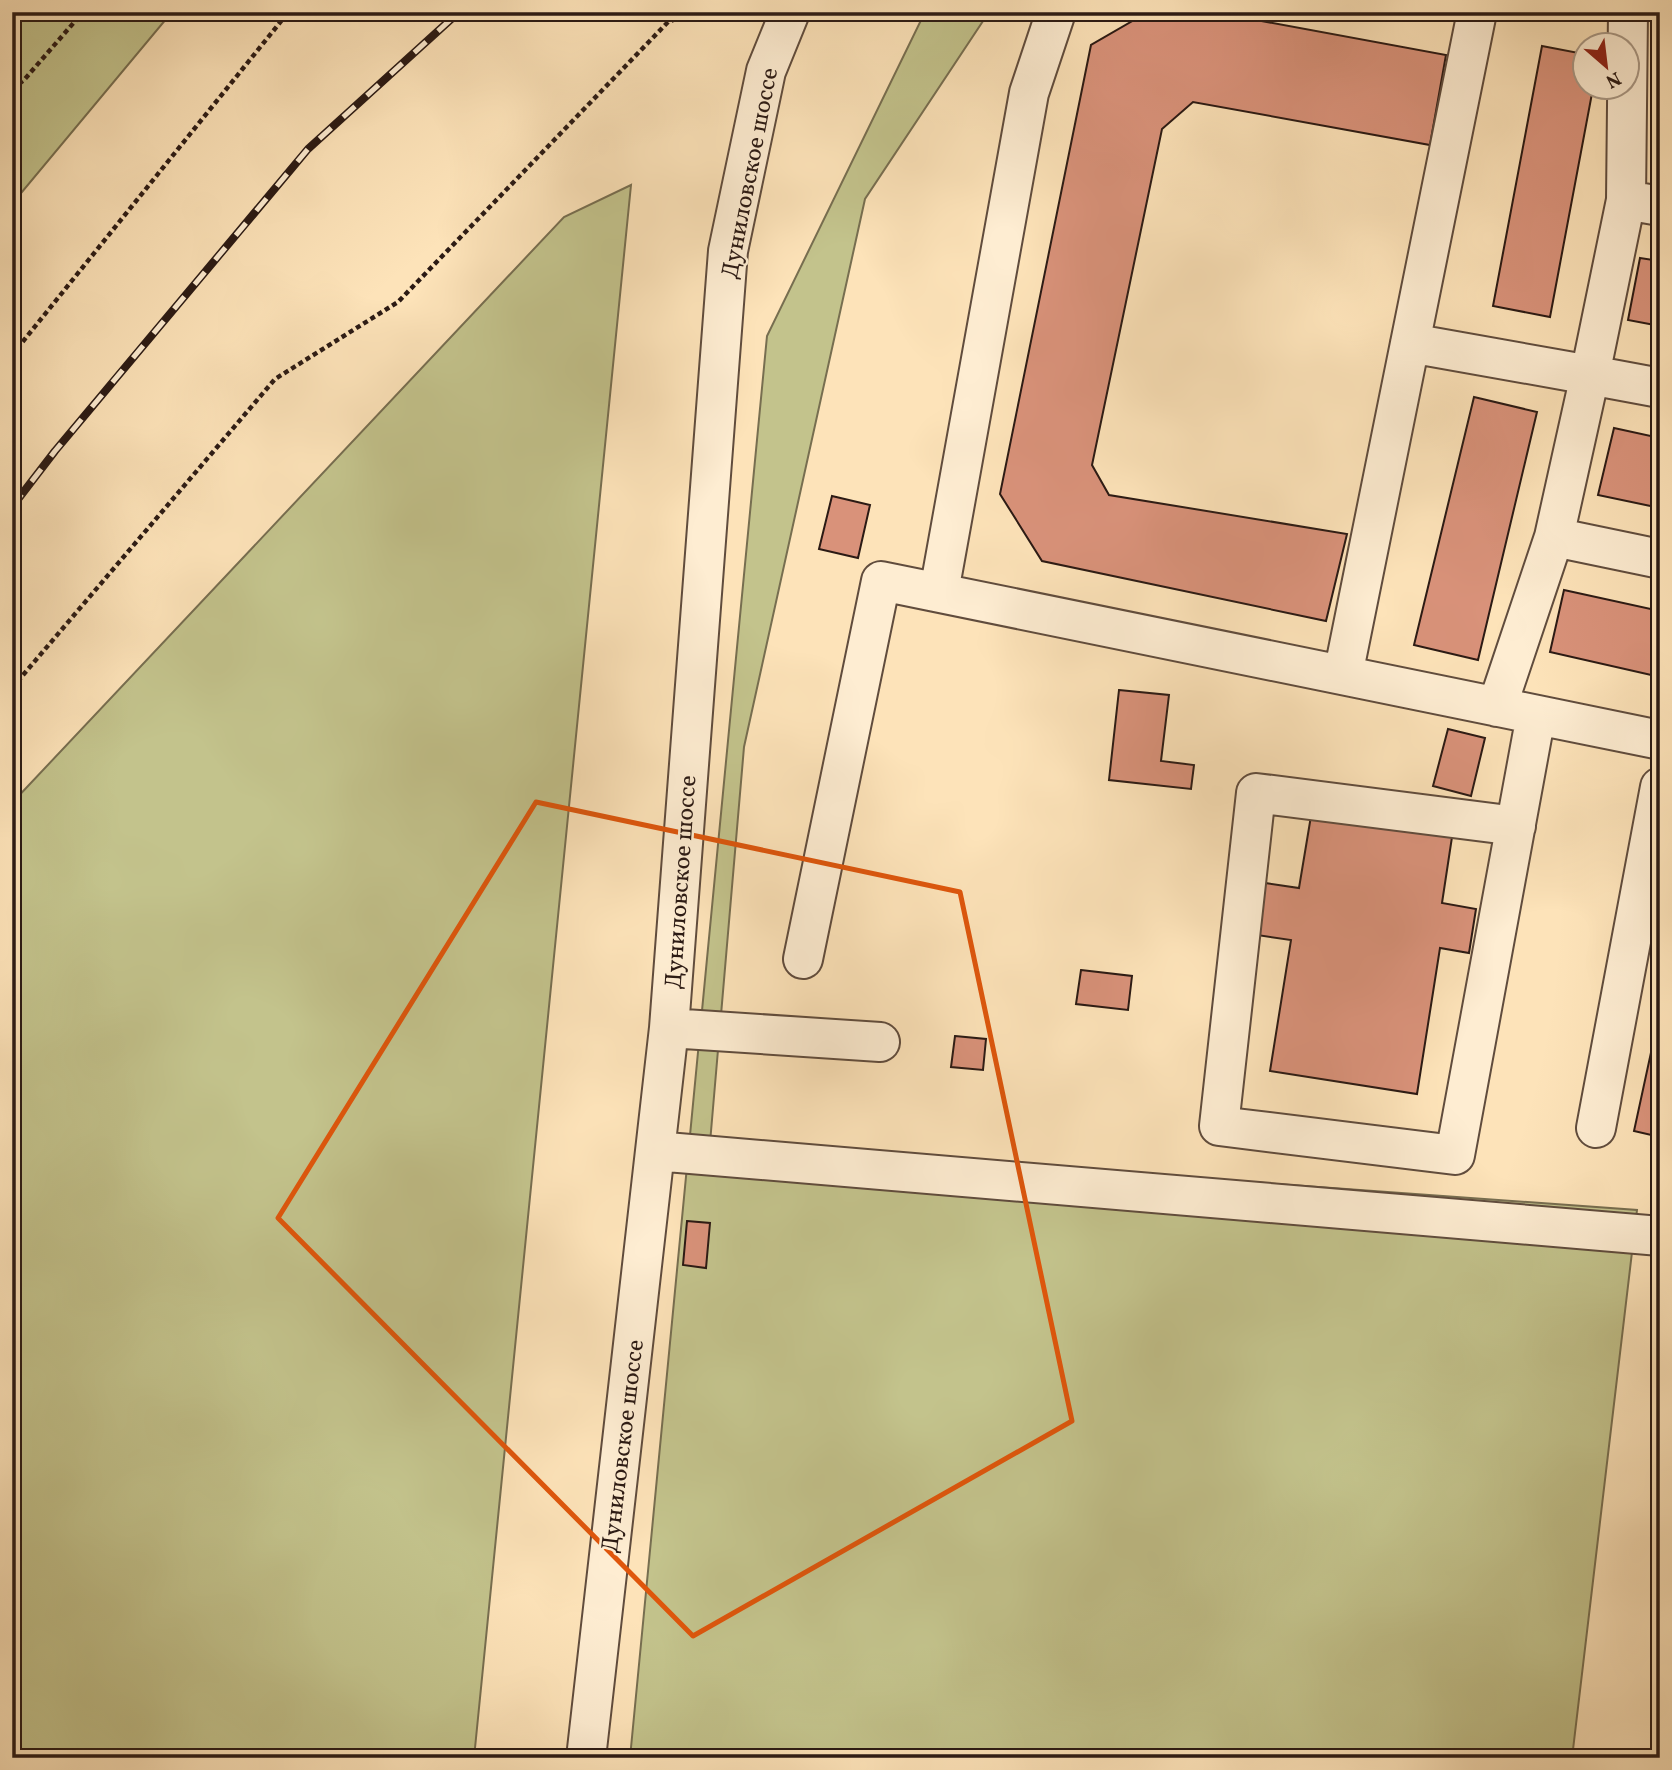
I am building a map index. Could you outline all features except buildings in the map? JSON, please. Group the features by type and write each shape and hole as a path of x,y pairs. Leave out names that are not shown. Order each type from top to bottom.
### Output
{"street":[{"name":"Дуниловское шоссе","path":"586,1758 669,1028 728,251 766,71 790,12"},
{"path":"939,592 1029,93 1056,12"},
{"path":"1343,675 1477,12"},
{"path":"1497,707 1554,537 1590,375 1643,203 1628,12"},
{"path":"1410,343 1660,388"},
{"path":"1554,537 1660,559"},
{"path":"803,959 881,581 1660,740"},
{"path":"1516,826 1256,793 1219,1126 1455,1155 1516,826 1536,715"},
{"path":"1596,1128 1660,787"},
{"path":"669,1028 880,1042"},
{"path":"655,1151 1660,1236"}],"path":[{"path":"12,89 24,80 83,12"},
{"path":"12,355 282,20 293,12"},
{"path":"12,688 275,379 398,302 668,22 694,12"}],"highlighted area":[{"path":"536,802 960,892 1072,1421 693,1636 278,1218"}],"green space":[{"path":"12,12 172,12 12,204"},
{"path":"925,12 989,12 865,199 744,747 710,1143 1637,1210 1572,1758 630,1758 767,336"},
{"path":"631,185 474,1758 12,1758 12,803 564,217"}],"railway":[{"path":"12,507 55,451 308,149 459,12"}]}
